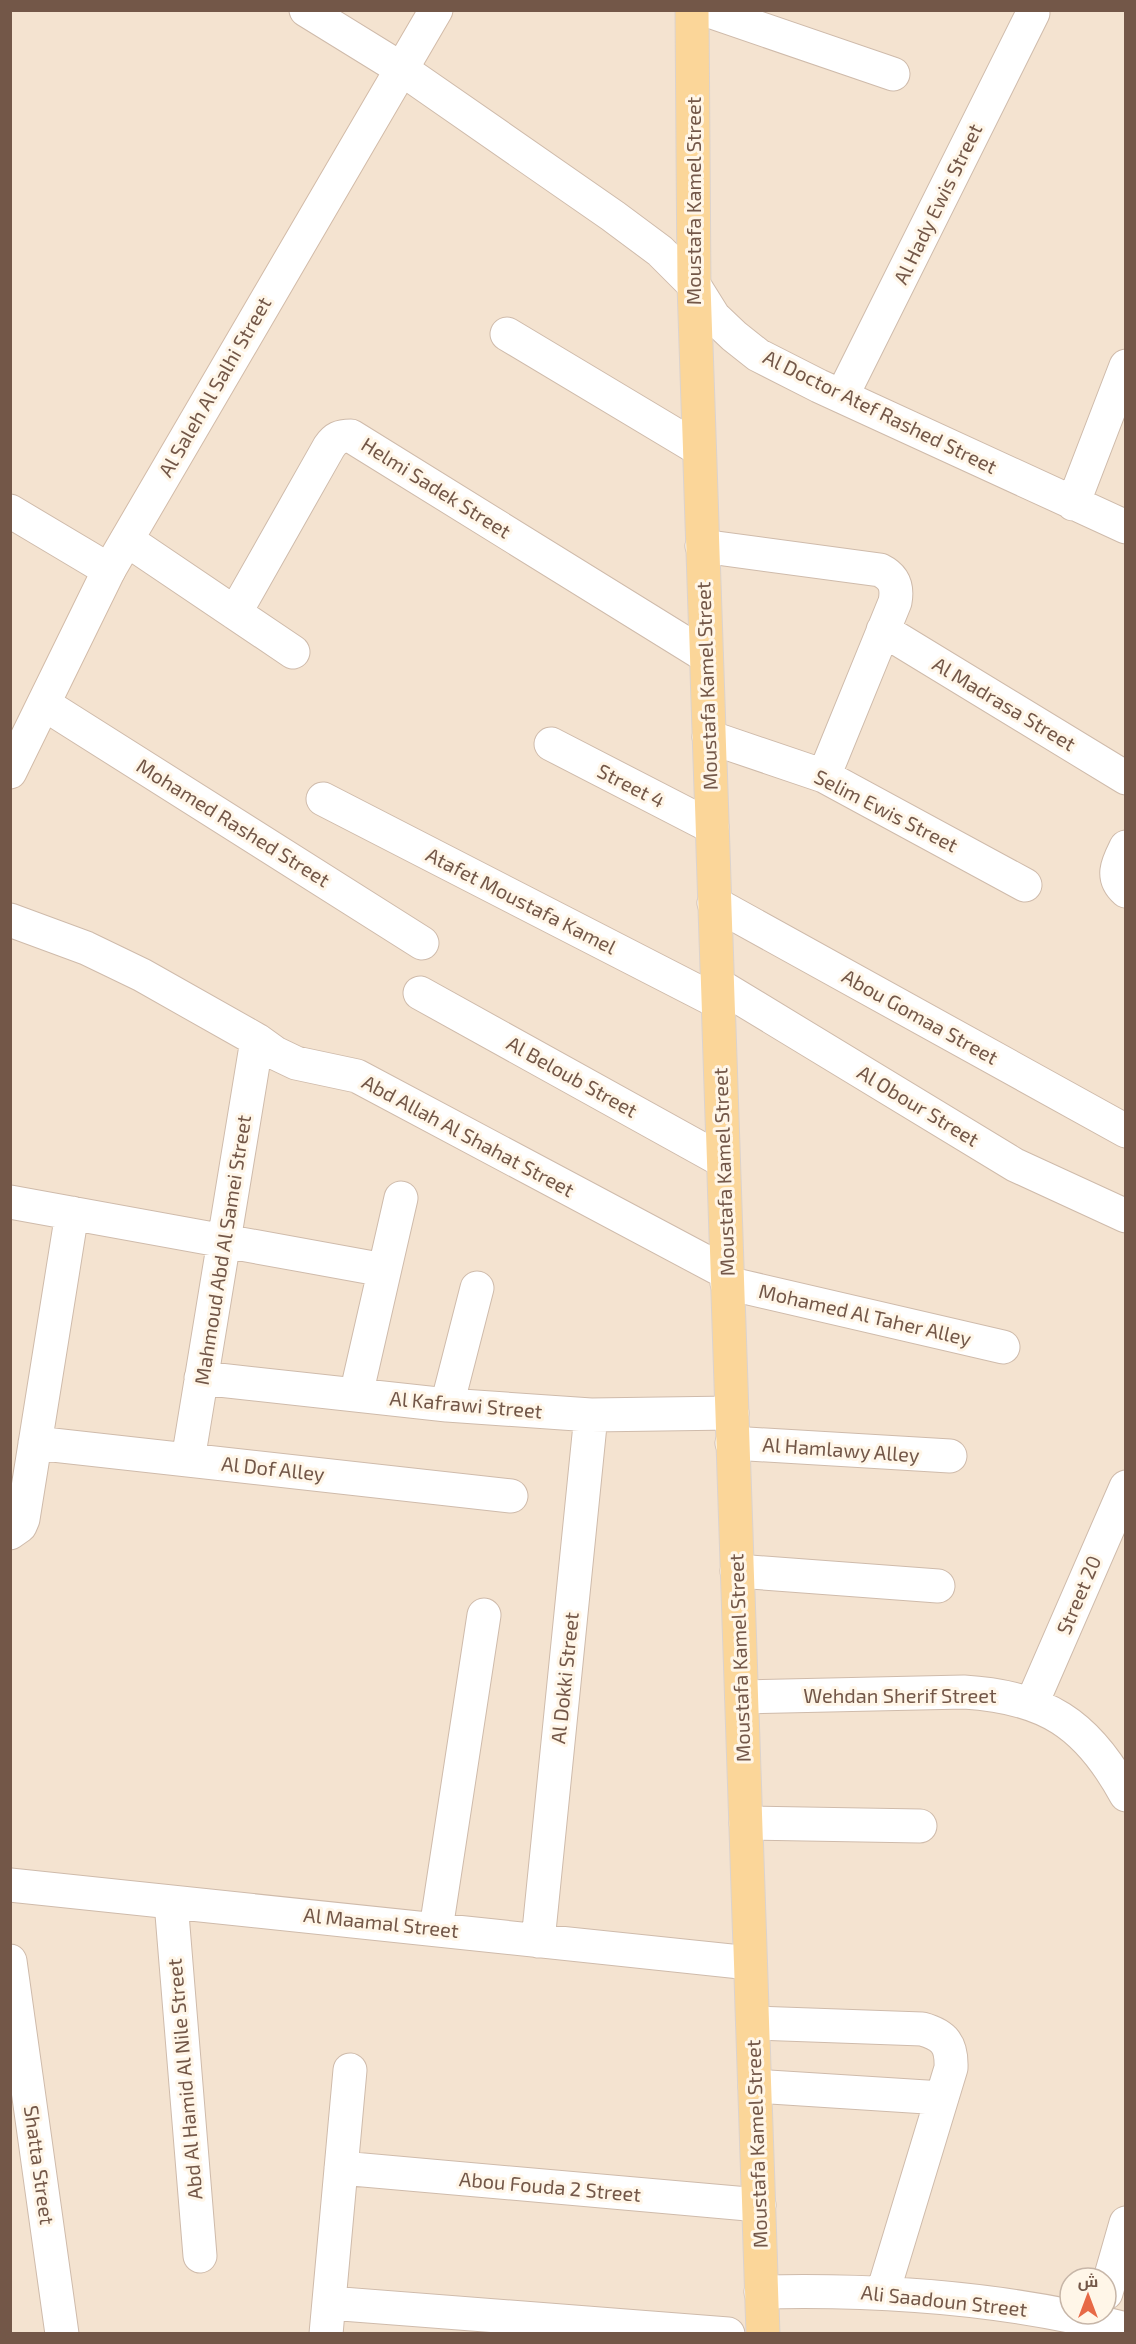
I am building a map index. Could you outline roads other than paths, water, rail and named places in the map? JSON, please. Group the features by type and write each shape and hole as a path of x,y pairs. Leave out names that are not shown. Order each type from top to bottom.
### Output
{"main road":[{"name":"Moustafa Kamel Street","path":"692,10 693,285 763,2334"}],"street":[{"name":"Al Doctor Atef Rashed Street","path":"306,10 400,68 660,251 693,285 714,317 758,355 1125,528"},
{"name":"Al Saleh Al Salhi Street","path":"10,772 28,719 109,570 435,10"},
{"path":"706,10 893,74"},
{"name":"Al Hady Ewis Street","path":"842,396 1033,13"},
{"path":"507,334 699,449"},
{"path":"1073,504 1125,366"},
{"name":"Helmi Sadek Street","path":"235,613 329,447 334,440 342,436 351,436 706,656"},
{"path":"10,511 109,570"},
{"path":"126,540 293,651"},
{"path":"702,546 880,570 895,582 897,592 824,776"},
{"name":"Al Madrasa Street","path":"883,630 1125,778"},
{"name":"Mohamed Rashed Street","path":"28,719 422,943"},
{"name":"Selim Ewis Street","path":"709,737 824,776 1025,885"},
{"name":"Street 4","path":"551,744 711,827"},
{"name":"Atafet Moustafa Kamel","path":"323,799 718,993"},
{"path":"1125,847 1116,868 1116,878 1125,891"},
{"name":"Abou Gomaa Street","path":"714,903 1125,1131"},
{"name":"Abd Allah Al Shahat Street","path":"10,920 86,948 142,975 296,1063 357,1076 727,1278"},
{"name":"Al Beloub Street","path":"420,993 723,1161"},
{"name":"Al Obour Street","path":"718,993 1015,1165 1125,1216"},
{"name":"Mahmoud Abd Al Samei Street","path":"188,1460 257,1040"},
{"path":"356,1395 401,1198"},
{"path":"10,1202 384,1270"},
{"path":"10,1533 20,1526 22,1519 72,1213"},
{"name":"Mohamed Al Taher Alley","path":"727,1278 1003,1347"},
{"path":"447,1405 477,1288"},
{"name":"Al Kafrawi Street","path":"201,1378 447,1405 732,1428"},
{"name":"Al Dokki Street","path":"538,1941 591,1415"},
{"name":"Al Hamlawy Alley","path":"732,1428 950,1456"},
{"name":"Al Dof Alley","path":"35,1443 510,1496"},
{"name":"Street 20","path":"1032,1703 1125,1487"},
{"path":"737,1571 938,1586"},
{"path":"436,1929 484,1615"},
{"name":"Wehdan Sherif Street","path":"742,1697 964,1692 999,1694 1032,1703 1062,1719 1089,1740 1110,1766 1125,1795"},
{"path":"746,1823 920,1826"},
{"name":"Al Maamal Street","path":"10,1885 750,1963"},
{"name":"Abd Al Hamid Al Nile Street","path":"171,1902 200,2256"},
{"name":"Shatta Street","path":"10,1961 62,2334"},
{"path":"753,2023 922,2029 935,2033 946,2041 951,2054 951,2067 884,2292"},
{"path":"350,2070 328,2318 728,2334"},
{"path":"754,2086 942,2098"},
{"name":"Abou Fouda 2 Street","path":"341,2168 759,2205"},
{"path":"1117,2266 1125,2223"},
{"name":"Ali Saadoun Street","path":"762,2292 884,2292 1058,2310"}]}
